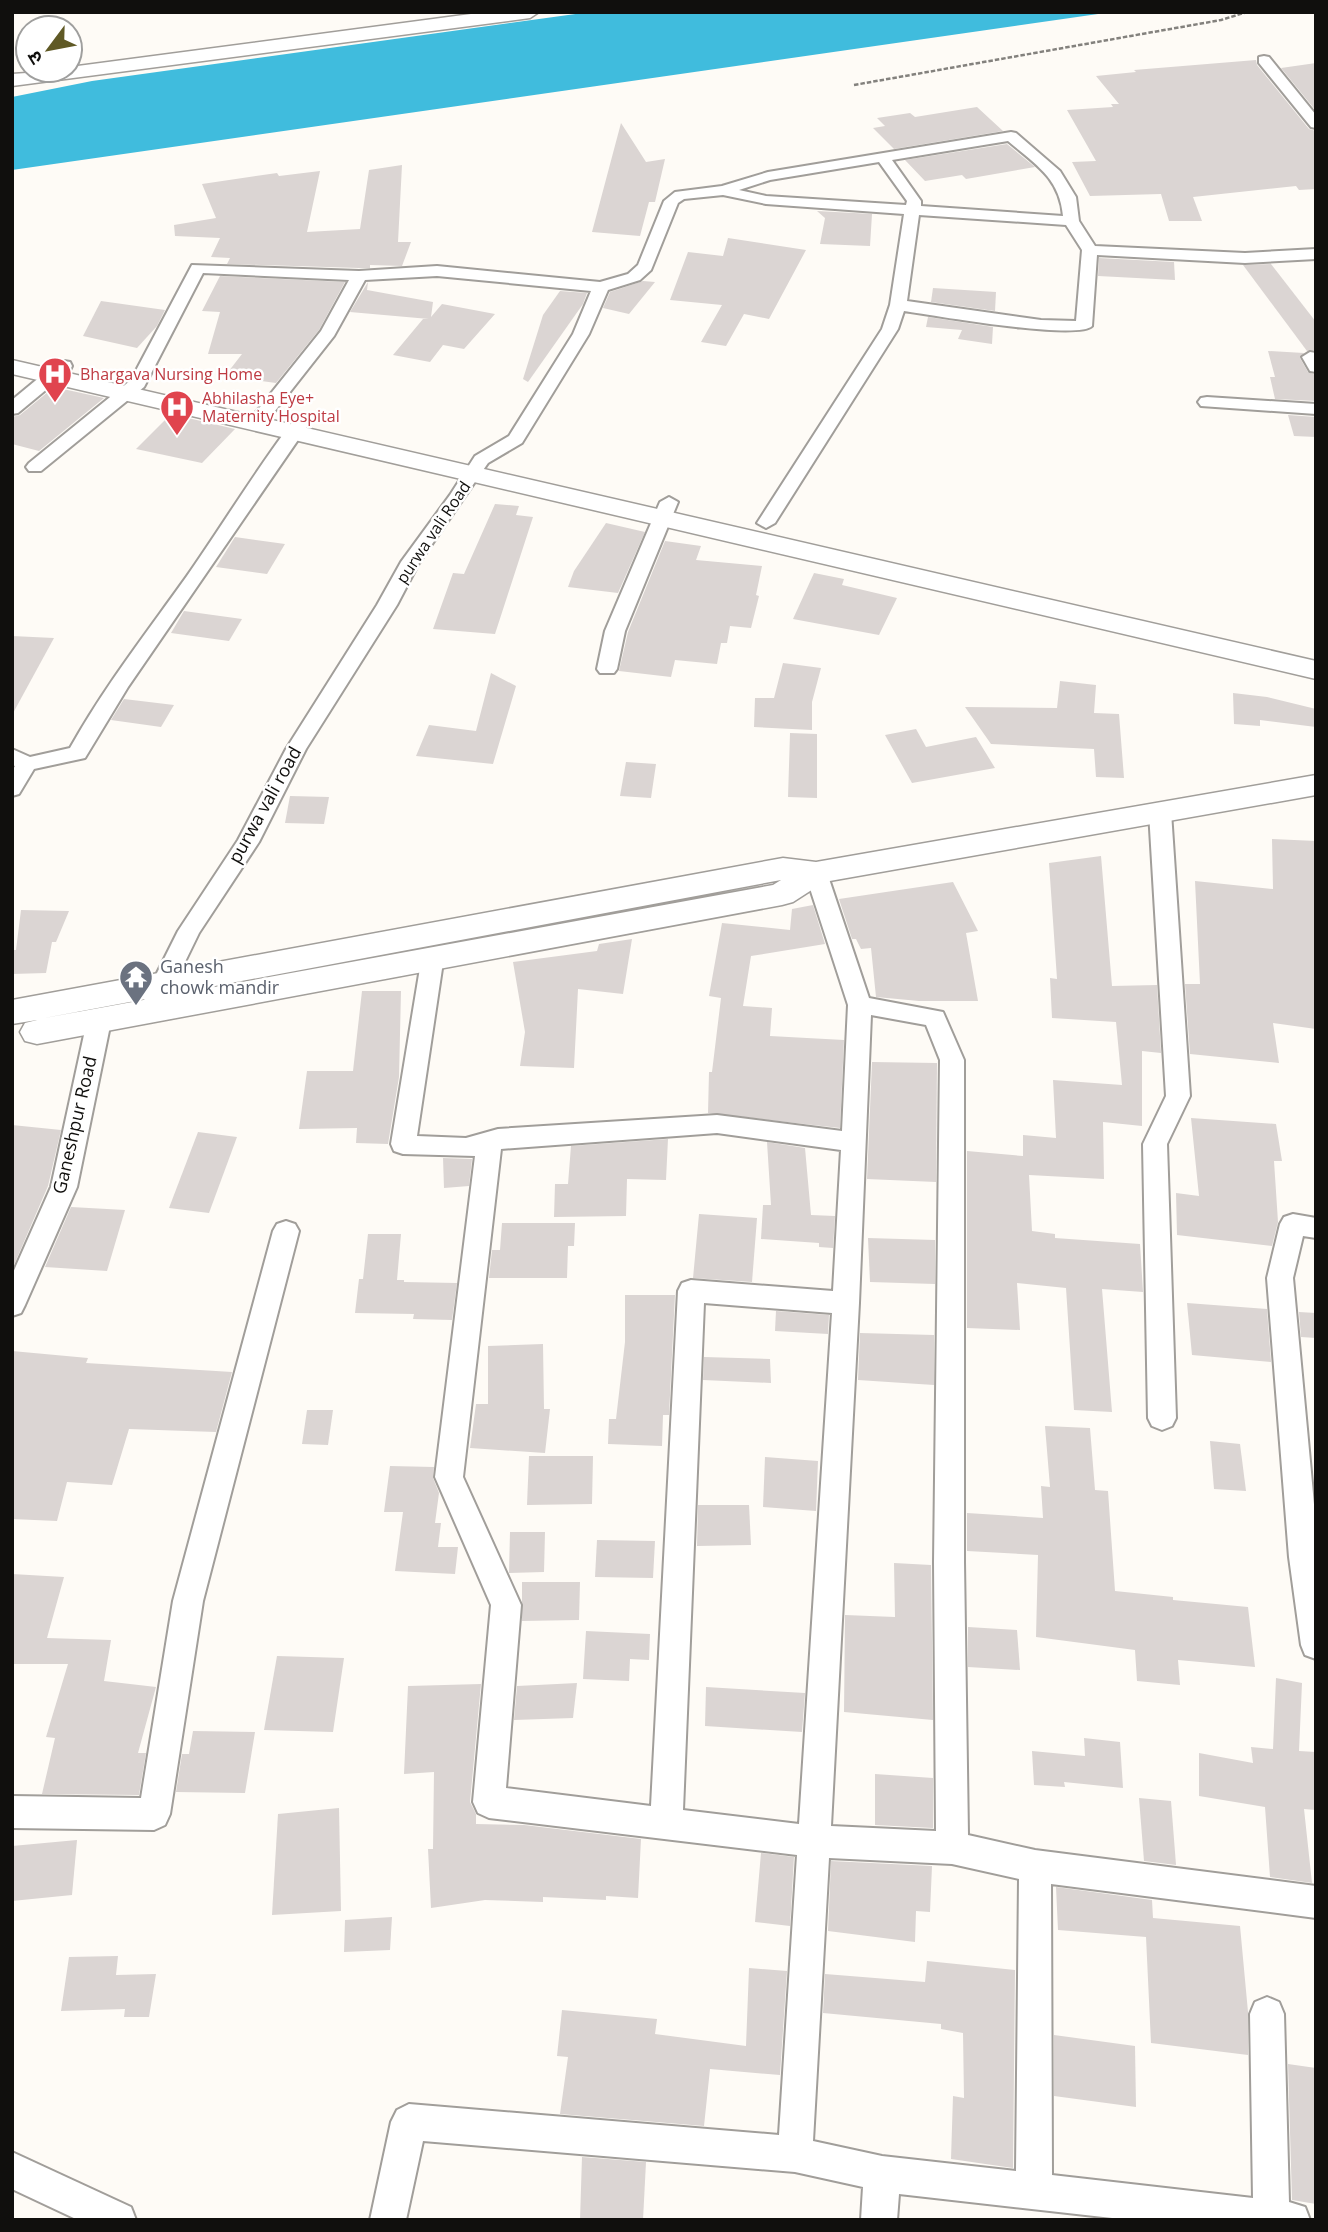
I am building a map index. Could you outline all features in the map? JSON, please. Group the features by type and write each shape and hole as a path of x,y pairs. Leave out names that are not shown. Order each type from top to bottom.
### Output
{"main road":[{"path":"12,80 530,12"},
{"path":"12,352 57,372"},
{"path":"12,367 57,372 665,509 1316,670"},
{"path":"130,389 265,412 297,427"},
{"path":"665,509 766,523 1316,652"},
{"path":"12,1036 99,1021 158,996 783,869 816,873 1316,785"},
{"path":"12,1012 432,961 782,894 816,873"}],"street":[{"path":"1264,60 1316,124"},
{"path":"35,467 130,389 198,268 359,276 437,271 601,287 634,277 645,267 671,201 680,195 724,190 768,176 1011,136 1055,174 1069,197 1071,221 1090,250 1084,326 1041,325 898,305"},
{"path":"766,523 890,329 898,305 914,201 883,158"},
{"path":"724,190 766,200 1071,221"},
{"path":"1090,250 1245,258 1316,254"},
{"path":"265,412 328,333 359,276"},
{"path":"477,468 516,439 580,334 601,287"},
{"path":"12,409 57,372"},
{"path":"1207,402 1316,409"},
{"path":"12,789 20,760 78,753 102,707 128,675 231,525 275,455 297,427"},
{"name":"purwa vali Road","path":"387,605 410,562 477,468"},
{"path":"607,669 615,631 665,509"},
{"name":"purwa vali road","path":"158,996 189,931 248,842 296,749 387,605"},
{"path":"1160,813 1178,1096 1155,1144 1162,1418"},
{"path":"795,2154 811,1841 846,1303 860,1005 816,873"},
{"path":"432,961 403,1144 435,1147 489,1145 498,1139 717,1124 853,1142"},
{"path":"860,1005 935,1018 952,1060 949,1562 952,1848"},
{"name":"Ganeshpur Road","path":"12,1305 64,1186 99,1021"},
{"path":"489,1145 449,1477 506,1605 489,1802 811,1841 952,1848 1035,1866 1316,1902"},
{"path":"1316,1228 1293,1224 1280,1278 1304,1557 1316,1645"},
{"path":"12,1811 154,1814 188,1601 286,1231"},
{"path":"666,1823 691,1291 846,1303"},
{"path":"1034,2190 1035,1866"},
{"path":"388,2220 409,2122 795,2154 882,2174 1278,2219 1267,2014"},
{"path":"12,2170 118,2220"},
{"path":"879,2220 882,2174"}],"path":[{"path":"854,85 1221,20 1247,12"}],"water":[{"path":"590,12 1112,12 12,170 12,97 92,81"}],"building":[{"path":"1256,60 1257,65 1309,129 1316,131 1316,189 1299,190 1296,186 1193,197 1202,221 1169,221 1161,194 1090,196 1072,162 1096,161 1067,110 1113,107 1111,104 1119,104 1096,76 1136,72 1134,70"},
{"path":"1316,63 1316,111 1281,68"},
{"path":"977,107 1003,131 894,149 873,128 885,126 877,118 910,113 915,117"},
{"path":"621,123 646,162 665,159 655,202 649,202 640,236 592,232"},
{"path":"1007,144 1035,167 966,179 962,175 925,181 905,160"},
{"path":"402,165 398,242 411,242 402,266 370,265 370,268 359,268 227,264 230,258 211,257 220,238 175,236 174,225 216,218 202,184 277,173 279,176 320,171 307,232 360,229 369,170"},
{"path":"817,211 872,214 870,246 820,244 825,218"},
{"path":"728,238 806,250 769,319 744,314 726,346 701,342 722,305 670,300 688,252 723,256"},
{"path":"1099,258 1174,262 1175,280 1098,276"},
{"path":"1271,264 1316,322 1316,350 1307,351 1243,265"},
{"path":"220,276 345,282 319,330 276,383 225,376 242,354 208,354 220,312 202,311"},
{"path":"643,281 655,282 629,314 603,308 610,292"},
{"path":"368,282 367,290 433,302 431,317 442,304 495,314 464,349 443,345 430,362 393,355 423,319 429,319 350,312"},
{"path":"933,288 996,292 995,311 931,302"},
{"path":"560,291 587,293 583,304 528,382 523,379 543,315"},
{"path":"101,301 165,310 157,326 137,348 83,336"},
{"path":"928,317 993,327 992,344 958,339 962,330 926,327"},
{"path":"1268,351 1304,353 1300,358 1308,372 1316,375 1316,401 1275,399 1270,377 1275,377"},
{"path":"54,387 104,398 39,451 12,444 12,417 20,415"},
{"path":"171,414 235,429 202,463 136,449"},
{"path":"1288,415 1316,417 1316,437 1294,436"},
{"path":"495,504 519,506 516,515 533,517 495,634 433,629 453,573 464,574"},
{"path":"606,523 645,532 618,593 568,587 574,571"},
{"path":"235,537 285,544 267,574 216,567"},
{"path":"665,541 701,546 696,560 762,566 756,595 759,596 751,628 730,626 727,643 721,643 717,664 675,660 671,677 619,671 628,632"},
{"path":"814,573 844,579 842,585 897,598 879,635 793,619"},
{"path":"184,611 242,619 229,641 171,633"},
{"path":"12,636 54,638 12,715"},
{"path":"783,663 821,668 812,702 812,730 754,727 755,698 774,698"},
{"path":"491,673 516,686 493,764 416,756 429,725 476,731"},
{"path":"1060,681 1096,685 1094,713 1119,714 1124,778 1096,777 1094,749 991,744 965,707 1057,708"},
{"path":"1233,693 1267,697 1316,709 1316,727 1260,720 1260,726 1234,724"},
{"path":"124,699 174,705 161,727 111,720"},
{"path":"916,729 926,747 976,737 995,768 912,783 885,735"},
{"path":"790,733 817,734 817,798 788,797"},
{"path":"626,762 656,764 651,798 620,796"},
{"path":"290,796 329,797 324,824 285,823"},
{"path":"1272,839 1316,841 1316,1029 1273,1023 1279,1063 1190,1054 1185,984 1200,984 1195,881 1273,889"},
{"path":"1101,856 1112,986 1157,985 1161,1053 1142,1051 1142,1126 1103,1122 1104,1179 1029,1175 1032,1231 1055,1234 1055,1238 1140,1244 1143,1292 1102,1289 1112,1412 1074,1410 1066,1288 1017,1283 1020,1330 967,1328 967,1151 1023,1156 1023,1135 1056,1138 1053,1080 1122,1085 1116,1022 1052,1018 1050,978 1057,979 1049,863"},
{"path":"953,882 978,931 966,933 978,1001 919,1001 876,997 871,948 861,949 856,939 852,939 839,899"},
{"path":"813,905 825,944 751,956 743,1006 772,1008 770,1036 844,1040 840,1128 708,1113 709,1072 712,1072 721,998 709,996 722,923 790,930 792,909"},
{"path":"21,910 69,911 56,942 52,942 46,973 12,974 12,950 16,950"},
{"path":"632,939 623,994 578,989 574,1068 520,1066 525,1032 513,962 597,951 599,944"},
{"path":"362,991 401,991 399,1077 388,1144 356,1143 357,1128 299,1129 307,1071 353,1071"},
{"path":"872,1062 937,1063 936,1182 867,1179"},
{"path":"1191,1118 1276,1124 1282,1161 1274,1161 1278,1222 1272,1246 1177,1235 1176,1193 1199,1196"},
{"path":"12,1125 61,1130 48,1186 14,1265"},
{"path":"198,1132 237,1137 209,1213 169,1208"},
{"path":"668,1139 666,1180 627,1179 626,1216 554,1217 555,1184 568,1184 571,1146"},
{"path":"767,1142 805,1148 811,1215 835,1216 833,1248 819,1247 819,1243 761,1239 763,1205 771,1205"},
{"path":"443,1158 472,1159 469,1186 444,1188"},
{"path":"71,1207 125,1210 107,1271 45,1267"},
{"path":"699,1214 757,1218 752,1282 693,1278"},
{"path":"502,1223 575,1223 574,1246 568,1246 567,1278 489,1278 492,1250 500,1250"},
{"path":"368,1234 401,1234 397,1280 457,1283 452,1320 413,1319 414,1314 355,1313 359,1279 363,1279"},
{"path":"868,1238 935,1240 935,1284 870,1282"},
{"path":"625,1295 675,1295 669,1415 663,1415 662,1446 608,1444 609,1419 616,1419 625,1342"},
{"path":"1187,1303 1267,1309 1271,1362 1192,1355"},
{"path":"776,1311 829,1315 828,1334 775,1331"},
{"path":"1299,1312 1316,1313 1316,1338 1301,1337"},
{"path":"860,1333 934,1335 934,1385 858,1380"},
{"path":"543,1344 544,1409 550,1409 545,1453 470,1448 476,1404 488,1404 488,1346"},
{"path":"12,1351 88,1358 86,1363 232,1372 216,1432 129,1429 112,1485 67,1482 57,1521 12,1519"},
{"path":"704,1357 770,1359 771,1383 703,1380"},
{"path":"307,1410 333,1410 328,1445 302,1444"},
{"path":"1045,1426 1090,1428 1095,1490 1108,1491 1115,1591 1248,1607 1255,1667 1178,1660 1180,1685 1137,1681 1135,1650 1036,1637 1038,1555 967,1551 967,1513 1043,1518 1041,1486 1050,1487"},
{"path":"1210,1441 1240,1444 1246,1491 1214,1489"},
{"path":"529,1456 593,1456 592,1504 527,1505"},
{"path":"765,1457 818,1461 816,1511 763,1507"},
{"path":"390,1466 434,1467 433,1478 439,1493 435,1523 441,1523 438,1547 458,1547 455,1574 395,1571 403,1512 384,1512"},
{"path":"698,1505 749,1505 751,1545 697,1546"},
{"path":"510,1532 545,1532 544,1572 509,1573"},
{"path":"597,1540 655,1541 653,1578 595,1577"},
{"path":"894,1563 931,1565 933,1720 844,1712 845,1615 895,1617"},
{"path":"12,1574 64,1577 47,1638 111,1640 104,1681 156,1687 138,1753 146,1753 139,1795 42,1794 55,1738 46,1737 68,1664 12,1664"},
{"path":"522,1582 580,1582 579,1620 522,1621"},
{"path":"968,1627 1017,1630 1020,1670 968,1667"},
{"path":"586,1631 650,1634 649,1660 630,1659 629,1681 583,1679"},
{"path":"277,1656 344,1658 333,1732 264,1730"},
{"path":"1276,1678 1302,1683 1299,1751 1316,1752 1316,1810 1304,1809 1312,1883 1270,1877 1265,1807 1199,1796 1199,1753 1253,1763 1251,1747 1273,1749"},
{"path":"577,1683 573,1718 514,1720 517,1686"},
{"path":"481,1684 470,1802 476,1814 476,1824 524,1825 641,1839 638,1898 606,1896 606,1900 543,1897 543,1902 485,1900 431,1908 428,1849 433,1849 434,1772 404,1774 408,1686"},
{"path":"706,1687 805,1693 802,1732 705,1726"},
{"path":"193,1731 255,1732 245,1793 176,1792 182,1754 189,1754"},
{"path":"1084,1738 1120,1742 1123,1788 1064,1782 1065,1787 1034,1785 1032,1751 1085,1756"},
{"path":"875,1774 933,1778 933,1828 875,1825"},
{"path":"1139,1798 1171,1801 1176,1865 1144,1861"},
{"path":"339,1808 341,1911 272,1915 278,1814"},
{"path":"77,1840 72,1895 12,1901 12,1846"},
{"path":"761,1853 794,1857 790,1926 755,1922"},
{"path":"831,1861 932,1866 930,1912 916,1911 915,1942 828,1931"},
{"path":"1056,1887 1152,1900 1153,1918 1240,1926 1248,2012 1248,2055 1151,2043 1146,1937 1058,1930"},
{"path":"392,1917 390,1950 344,1952 345,1920"},
{"path":"118,1956 116,1975 156,1974 149,2017 124,2017 125,2009 61,2011 69,1957"},
{"path":"927,1961 1015,1970 1013,2168 951,2159 953,2096 964,2098 963,2033 941,2029 941,2024 823,2013 825,1974 925,1982"},
{"path":"749,1968 787,1971 780,2075 710,2069 704,2126 560,2114 568,2057 557,2056 562,2010 657,2019 655,2034 746,2046"},
{"path":"1054,2035 1135,2046 1136,2107 1054,2096"},
{"path":"1288,2064 1316,2068 1316,2204 1292,2200"},
{"path":"582,2157 646,2162 643,2220 580,2220"}],"place":[{"name":"Bhargava Nursing Home","path":"55,404"},
{"name":"Abhilasha Eye+ Maternity Hospital","path":"177,437"},
{"name":"Ganesh chowk mandir","path":"136,1007"}]}
